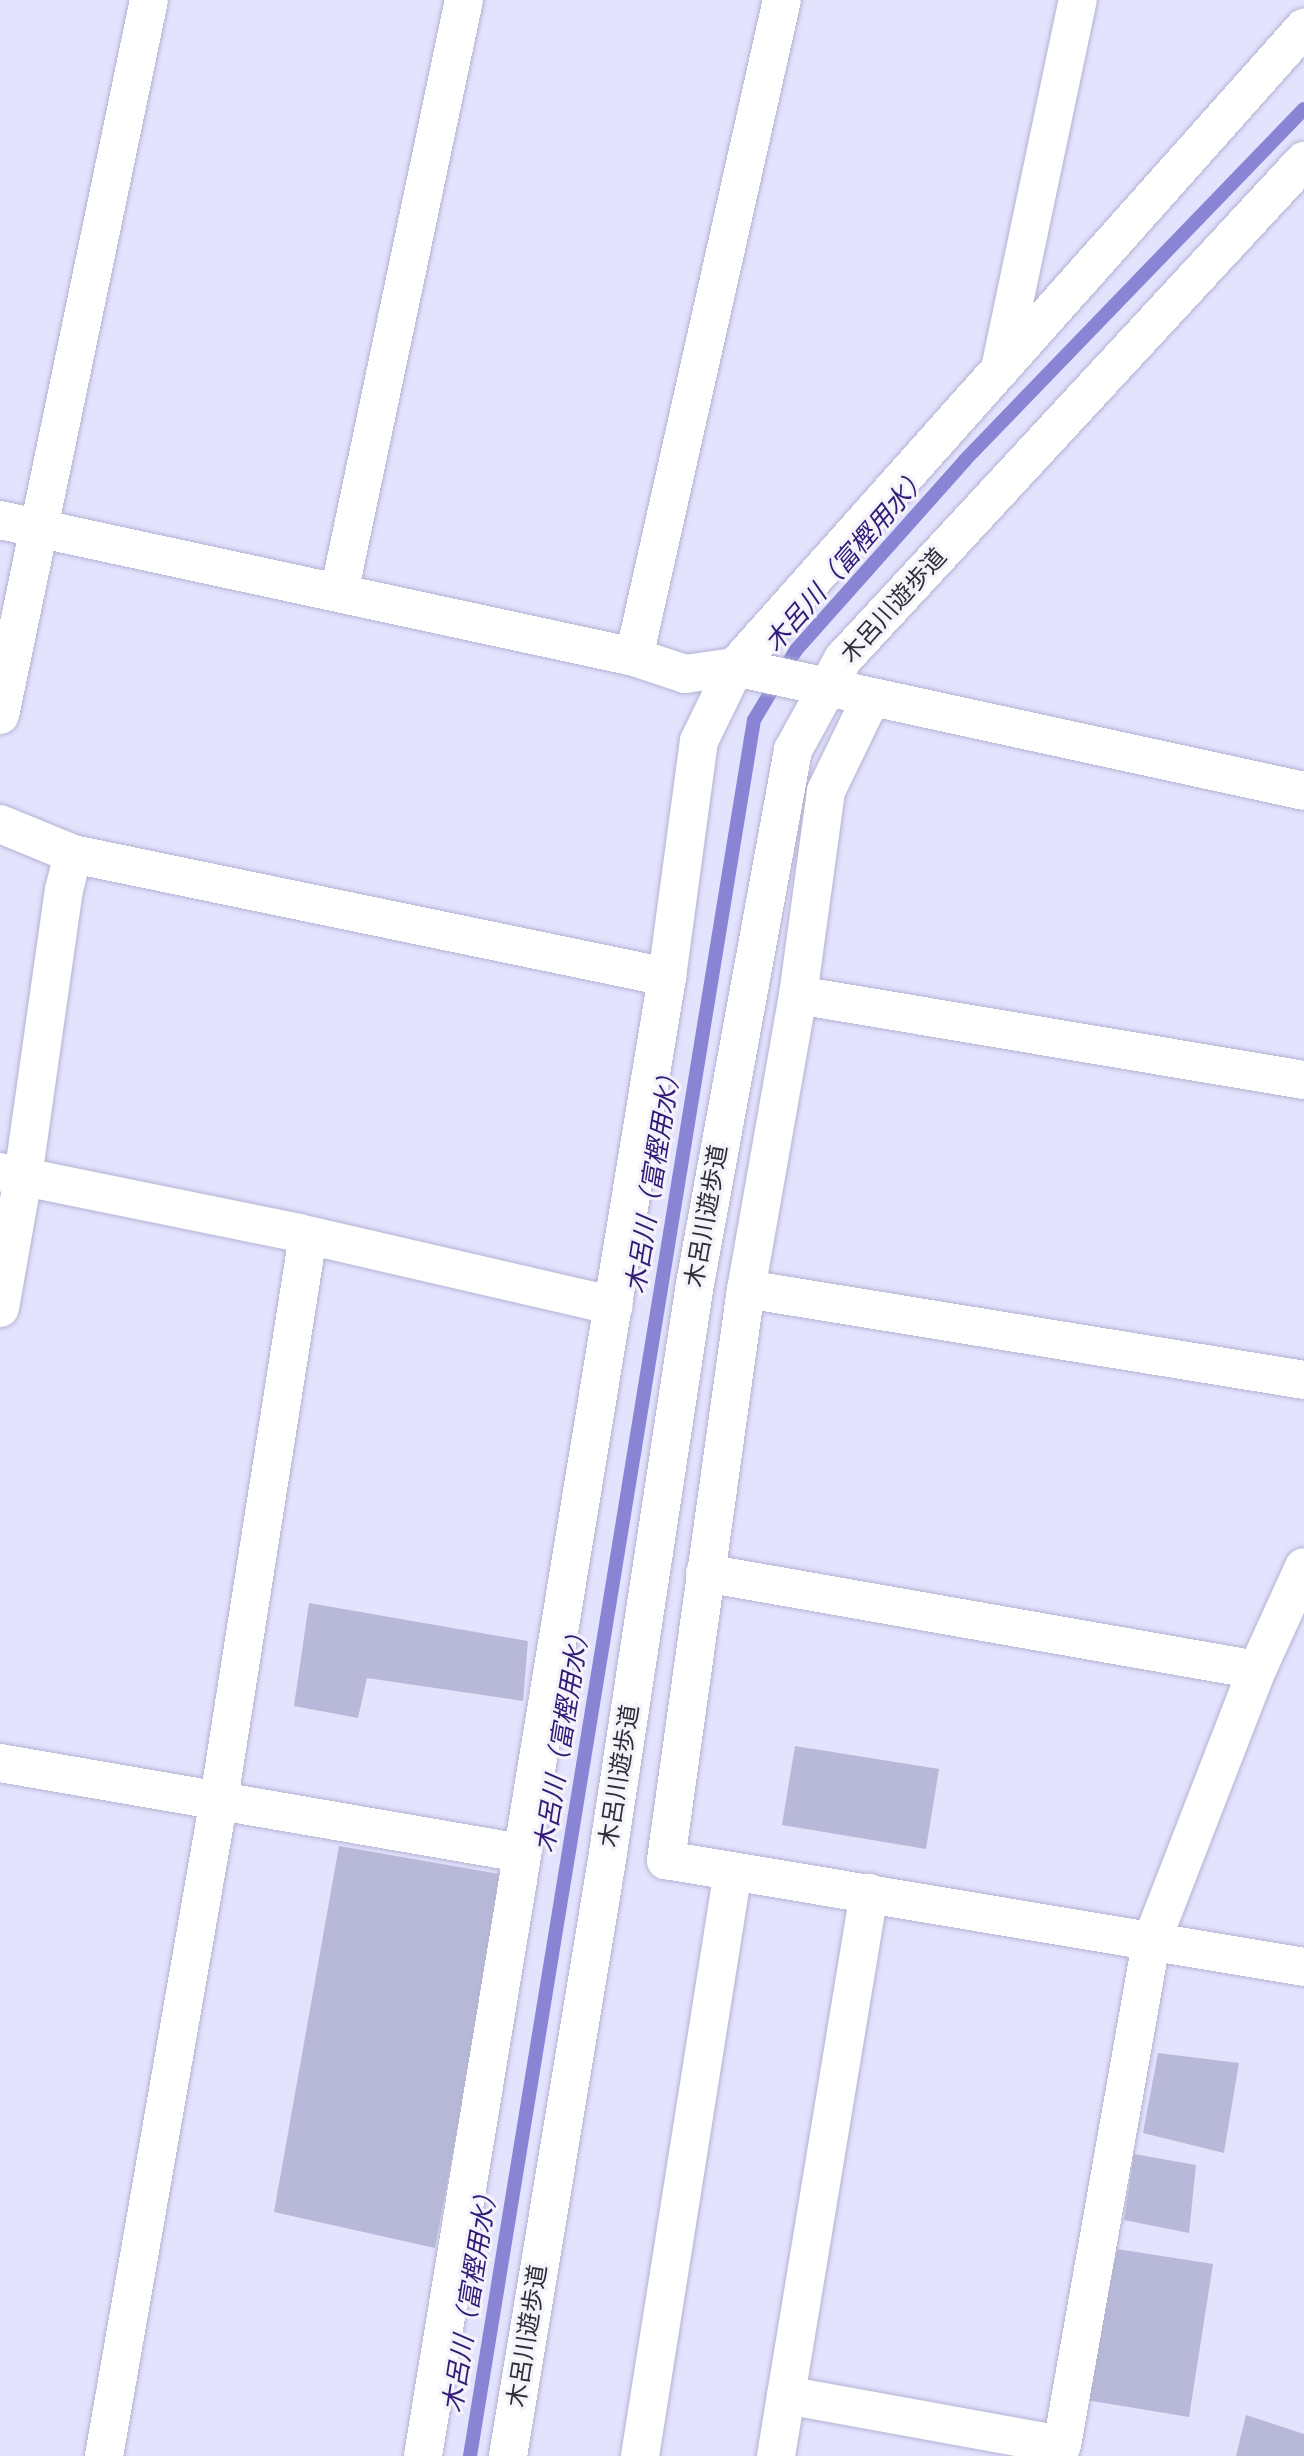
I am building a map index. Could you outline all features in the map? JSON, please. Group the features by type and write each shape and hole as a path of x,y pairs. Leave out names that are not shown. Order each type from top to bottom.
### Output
{"street":[{"path":"0,715 149,0"},
{"path":"339,593 464,0"},
{"path":"634,657 782,0"},
{"path":"1000,371 1077,0"},
{"path":"423,2456 521,1853 614,1306 667,976 699,741 750,670 1000,371 1302,34"},
{"name":"木呂川遊歩道","path":"508,2456 606,1866 695,1284 793,750 823,686 843,659 1304,161"},
{"path":"0,520 634,657 685,674 750,670 1304,791"},
{"path":"872,698 826,791 798,995 746,1289 666,1860 1304,1967"},
{"path":"0,824 73,854 667,976"},
{"path":"0,1308 11,1175 73,854"},
{"path":"798,995 1304,1080"},
{"path":"11,1175 308,1236 614,1306"},
{"path":"104,2456 219,1799 308,1236"},
{"path":"746,1289 1304,1380"},
{"path":"786,2395 1062,2445 1151,1943 1257,1670 1304,1567"},
{"path":"705,1573 1257,1670"},
{"path":"0,1763 521,1853"},
{"path":"639,2456 733,1871"},
{"path":"776,2456 869,1893"}],"building":[{"path":"309,1603 528,1641 523,1701 367,1678 358,1718 294,1706"},
{"path":"795,1746 939,1769 926,1849 782,1825"},
{"path":"339,1846 505,1875 435,2248 274,2212"},
{"path":"1158,2053 1239,2063 1224,2153 1143,2133"},
{"path":"1134,2154 1196,2165 1189,2233 1124,2220"},
{"path":"1117,2249 1213,2264 1189,2417 1086,2400"},
{"path":"1246,2415 1304,2434 1304,2456 1236,2456"}],"waterway":[{"name":"木呂川（富樫用水）","path":"470,2456 754,720 796,650 965,460 1304,109"}]}
